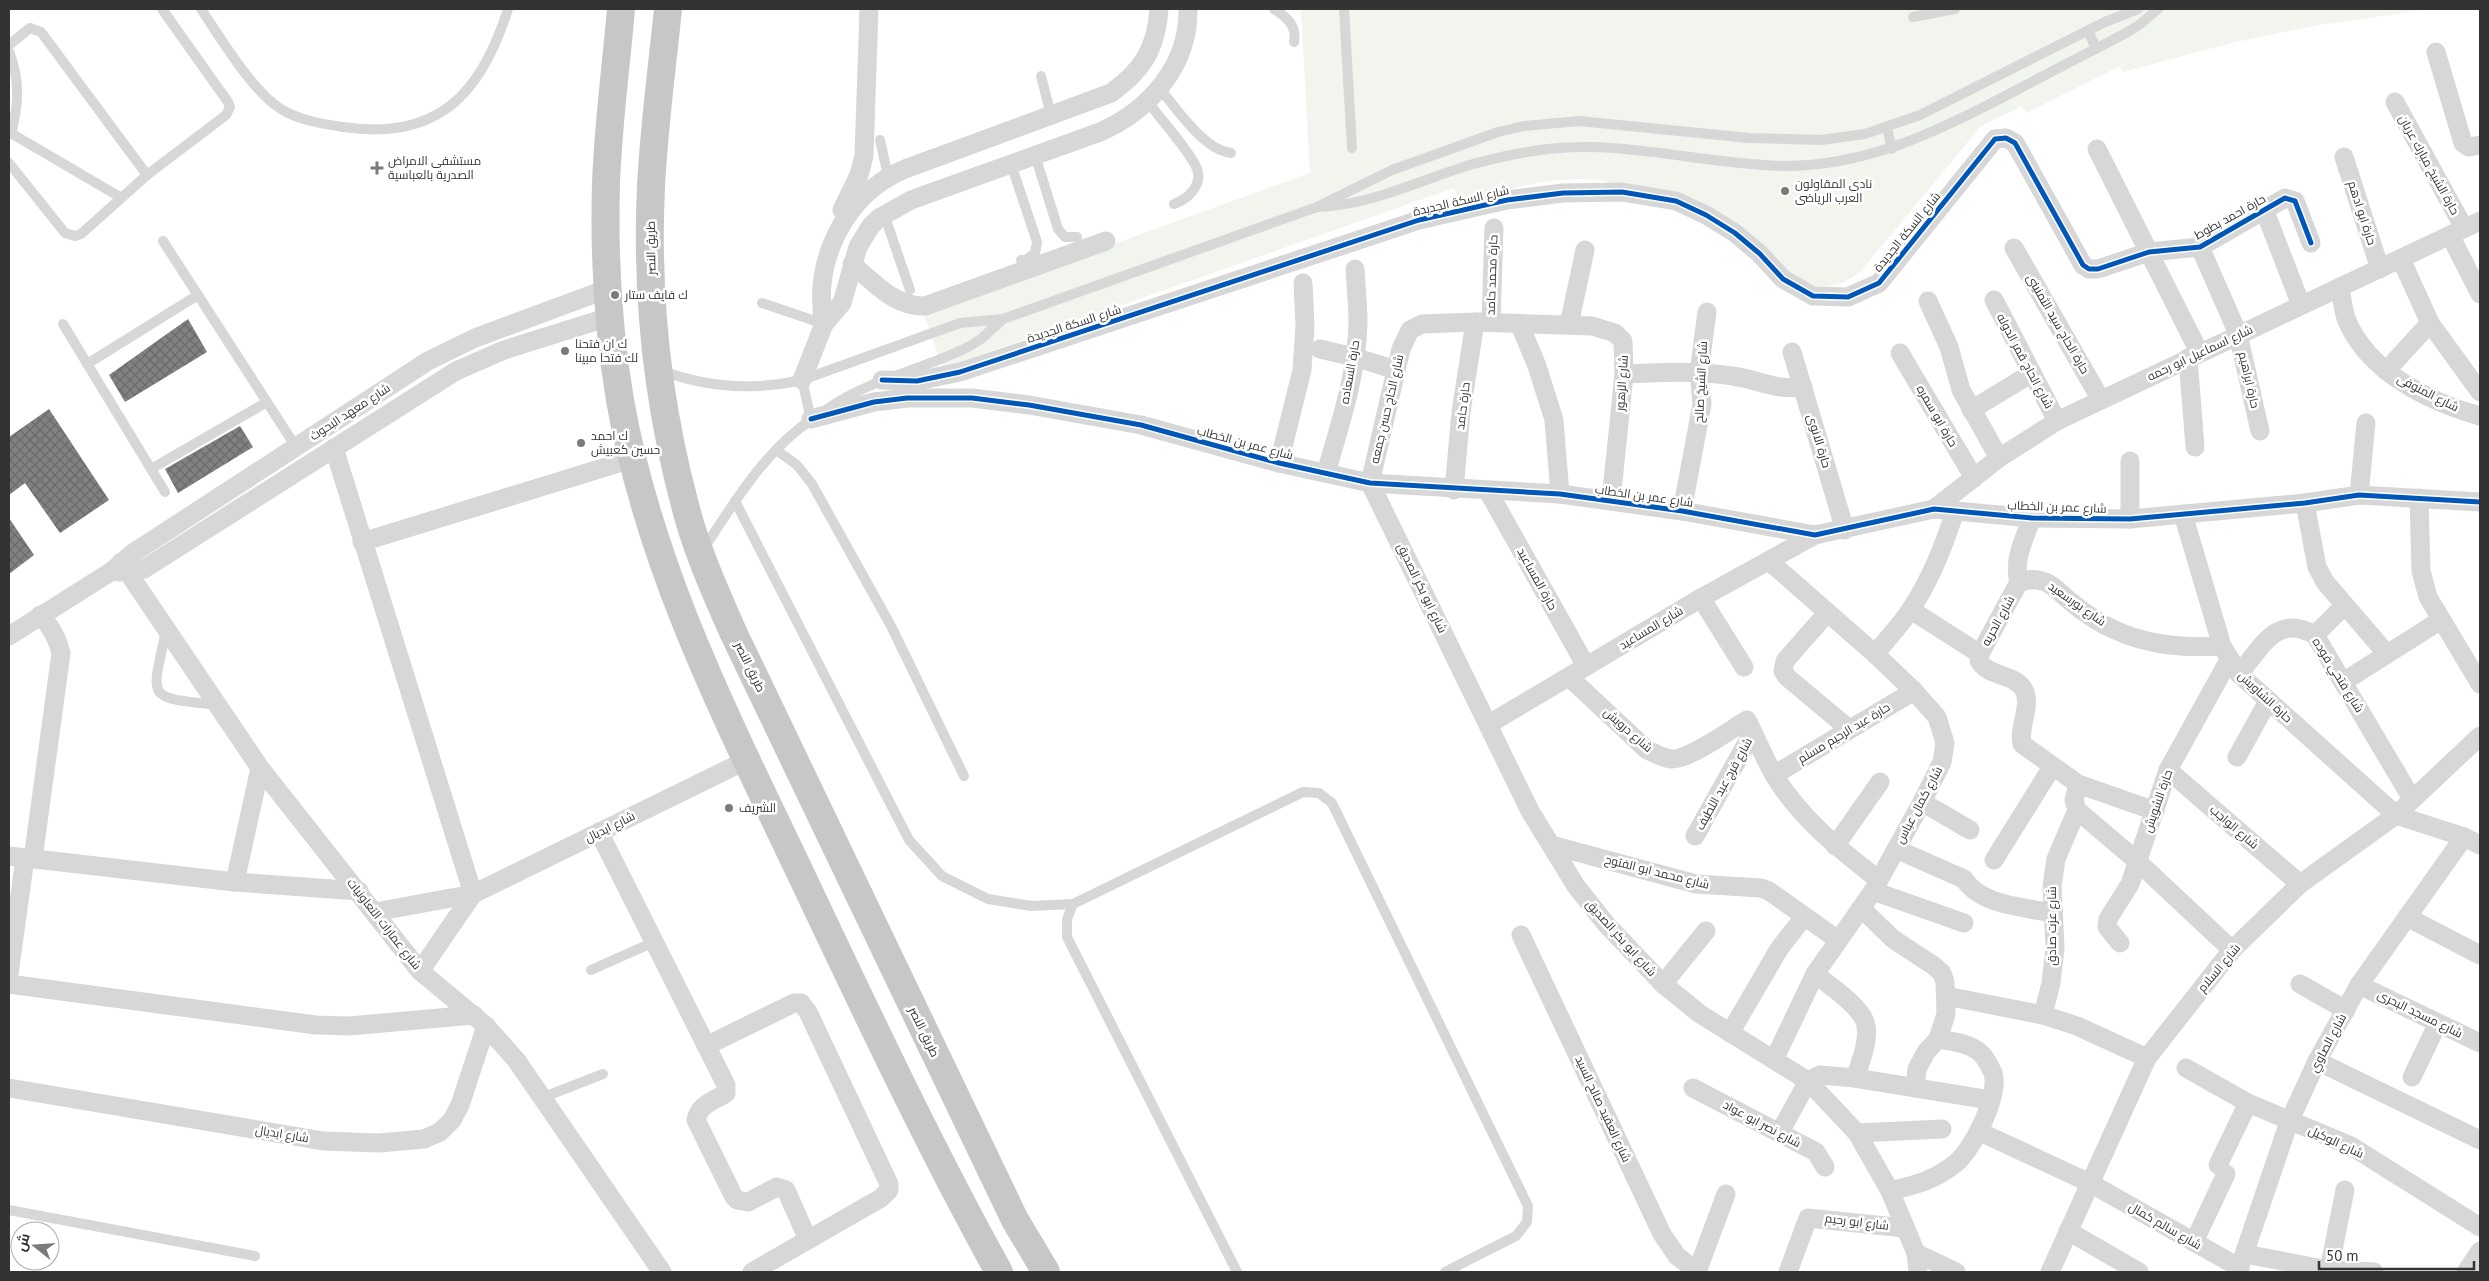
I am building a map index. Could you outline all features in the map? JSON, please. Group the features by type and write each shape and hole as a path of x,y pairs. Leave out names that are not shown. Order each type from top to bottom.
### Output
{"highway":[{"path":"621,9 606,182 607,288 620,399 632,459 648,520 675,599 746,760 886,1055 958,1199 999,1272"},
{"name":"طريق النصر","path":"668,9 654,127 651,188 652,295 657,369 669,442 685,507 701,553 734,632 1015,1220 1046,1272"}],"street":[{"path":"842,223 840,214 859,175 864,156 869,9"},
{"path":"824,324 820,296 823,276 833,241 842,223 862,197 888,176 1104,97 1130,79 1146,58 1153,42 1159,9"},
{"path":"802,380 824,324 842,303 852,264 863,237 889,211 1115,125 1154,96 1179,56 1185,35 1188,9"},
{"path":"2436,52 2463,143 2469,147 2480,145"},
{"path":"1130,79 1154,96"},
{"name":"حارة الشيخ مبارك عريان","path":"2395,102 2465,228 2480,294"},
{"name":"حارة احمد بطوط","path":"1995,139 2006,138 2015,143 2082,265 2090,269 2098,270 2148,252 2200,247 2285,198 2295,200 2311,244"},
{"name":"شارع السكة الجديدة","path":"882,380 917,380 960,372 1419,220 1507,200 1563,193 1622,192 1676,201 1706,215 1735,233 1760,254 1783,279 1813,296 1848,297 1879,283 1995,139"},
{"path":"2097,149 2148,252 2194,355 2195,446"},
{"name":"حارة ابو ادهم","path":"2344,157 2380,269"},
{"path":"888,176 889,211"},
{"path":"2264,209 2301,305"},
{"name":"حارة محمد حامد","path":"1483,322 1494,228"},
{"name":"شارع اسماعيل ابو رحمه","path":"1934,509 1999,458 2057,421 2465,228"},
{"path":"852,264 898,300 907,304 925,306 1106,241"},
{"name":"حارة ابراهيم","path":"2200,247 2238,334 2260,431"},
{"name":"حارة الحاج سيد الثمنينى","path":"2014,248 2101,400"},
{"path":"1569,326 1585,250"},
{"path":"2401,259 2430,323 2480,392"},
{"name":"حارة السعاده","path":"1326,473 1342,417 1354,357 1358,323 1355,269"},
{"path":"823,276 846,284"},
{"path":"1279,463 1302,370 1305,326 1303,283"},
{"name":"شارع المنوفى","path":"2340,287 2346,320 2362,348 2386,371 2442,402 2480,416"},
{"name":"شارع معهد البحوث","path":"9,636 40,615 121,568 296,447 428,361 451,349 607,288"},
{"name":"شارع الحاج قمر الدوله","path":"1994,300 2057,421"},
{"path":"1928,301 1949,348 1961,390 1999,458"},
{"name":"شارع الشيخ صالح","path":"1682,510 1702,404 1699,372 1707,312"},
{"name":"شارع معهد البحوث","path":"121,568 144,569 434,384 479,359 610,317"},
{"name":"شارع الزهور","path":"1483,322 1592,326 1615,333 1623,341 1624,374 1611,500"},
{"name":"شارع الحاج حسن جمعه","path":"1370,483 1401,349 1410,330 1422,324 1483,322"},
{"name":"حارة حامد","path":"1454,490 1462,412 1483,322"},
{"path":"2386,371 2430,323"},
{"path":"1519,324 1537,366 1554,420 1560,494"},
{"path":"1320,349 1396,370"},
{"name":"حارة الانوى","path":"1792,352 1845,530"},
{"name":"حارة ابو سمره","path":"1900,353 1974,478"},
{"path":"1624,374 1699,372 1734,376 1774,388 1803,387"},
{"path":"1971,410 2032,373"},
{"name":"شارع عمر بن الخطاب","path":"811,419 843,409 899,399 940,396 972,398 1038,406 1141,425 1279,463 1370,483 1454,490 1560,494 1682,510 1815,535 1845,530 1934,509 2032,518 2130,519 2305,503 2359,495 2480,502"},
{"path":"2359,495 2366,423"},
{"path":"334,448 473,894"},
{"path":"362,542 632,459"},
{"path":"2130,461 2130,519"},
{"name":"شارع ابو بكر الصديق","path":"1370,483 1530,811 1576,886 1606,924 1663,984 1700,1014 1808,1081 1857,1133 1890,1191 1916,1253 1918,1272"},
{"name":"حارة المساعيد","path":"1488,491 1586,666"},
{"path":"2419,498 2421,571 2428,597 2480,684"},
{"path":"2305,503 2317,568 2324,582 2387,654"},
{"path":"1875,654 1911,610 1929,579 1944,546 1956,511"},
{"path":"2183,514 2230,660"},
{"path":"2019,582 2016,570 2017,559 2032,518"},
{"name":"شارع المساعيد","path":"1489,724 1701,598 1815,535"},
{"name":"شارع كمال عباس","path":"1769,561 1875,654 1914,691 1937,717 1945,743 1942,762 1922,802 1876,886 1815,974 1774,1060"},
{"name":"شارع عمارات التعاونيات","path":"121,568 260,768 359,891 420,971 480,1020 517,1061 544,1097 662,1272"},
{"name":"شارع بورسعيد","path":"2019,582 2032,579 2044,581 2093,619 2117,631 2168,645 2195,647 2230,660"},
{"name":"شارع الحريه","path":"2019,582 1980,654 1981,664 2020,684 2024,691 2026,708 2021,738 2022,744 2078,784 2155,811"},
{"path":"1701,598 1744,667"},
{"path":"2315,635 2344,606"},
{"path":"1911,610 1980,654"},
{"path":"1827,613 1785,661 1783,671 1787,677 1849,729"},
{"path":"9,974 22,858 61,653 54,632 40,615"},
{"path":"2344,682 2441,620"},
{"name":"شارع فتحي فوده","path":"2230,660 2277,630 2290,627 2303,629 2315,635 2412,799"},
{"name":"حارة الشاويش","path":"2230,660 2268,701 2396,815"},
{"name":"حارة الشويش","path":"2120,944 2107,926 2107,923 2130,884 2168,770 2230,660"},
{"name":"شارع درويش","path":"1569,678 1646,749 1658,756 1673,759 1750,726"},
{"name":"حارة عبد الرحيم مسلم","path":"1774,775 1914,691"},
{"path":"2237,757 2268,701"},
{"path":"1750,726 1774,775 1793,802 1876,886 1964,923"},
{"name":"شارع فرج عبد اللطيف","path":"1694,836 1750,726"},
{"name":"شارع السلام","path":"2050,1272 2147,1058 2232,950 2300,884 2396,815 2480,736"},
{"name":"شارع ايديال","path":"375,912 473,894 746,760"},
{"path":"1994,860 2052,767"},
{"path":"235,882 260,768"},
{"name":"شارع الواجب","path":"2168,770 2300,884"},
{"path":"1835,846 1880,782"},
{"path":"2078,784 2074,800 2077,810 2137,861 2232,950"},
{"path":"1922,802 1970,830"},
{"name":"شارع عزت صادق","path":"2043,1016 2051,983 2054,948 2052,886 2056,859 2077,810"},
{"path":"2396,815 2472,841"},
{"path":"599,832 727,1089 723,1095 702,1107 697,1112 696,1120 733,1195 737,1200 748,1202 777,1188 786,1190 808,1240"},
{"name":"شارع الصاوي","path":"2241,1265 2289,1122 2317,1061 2359,985 2407,917 2472,841"},
{"name":"شارع محمد ابو الفتوح","path":"1551,845 1696,884 1761,888 1769,891 1838,940"},
{"path":"1896,849 1964,879 1970,889 1988,899 2053,913"},
{"path":"22,858 235,882 359,891"},
{"name":"شارع ايديال","path":"420,971 473,894"},
{"path":"1861,908 1893,940 1934,966 1942,974 1945,982 1946,1014 1938,1039 1926,1052 1917,1069 1914,1088"},
{"path":"1730,1033 1780,948 1804,917"},
{"path":"2407,917 2480,955"},
{"path":"1663,984 1706,931"},
{"name":"شارع العقيد صالح السيد","path":"1521,935 1662,1234 1677,1256 1698,1272"},
{"path":"1815,974 1858,1009 1866,1024 1865,1042 1855,1078"},
{"path":"9,984 316,1026 480,1020"},
{"path":"2300,984 2346,1010"},
{"name":"شارع مسجد البحرى","path":"2359,985 2480,1044"},
{"path":"1946,996 2043,1016 2077,1026 2147,1058"},
{"path":"706,1046 794,1003 801,1003 808,1012 888,1184 888,1190 881,1198 752,1272"},
{"name":"شارع ايديال","path":"9,1088 323,1141 379,1143 424,1139 440,1132 452,1120 460,1105 480,1020"},
{"path":"2412,1077 2438,1023"},
{"path":"1890,1191 1926,1183 1934,1178 1957,1162 1980,1132 1990,1100 1994,1075 1983,1055 1966,1044 1938,1039"},
{"path":"2317,1061 2480,1140"},
{"name":"شارع الوكيل","path":"2186,1068 2248,1103 2289,1122 2351,1146 2480,1227"},
{"path":"1780,1132 1808,1081 1820,1075 1855,1078 1990,1100"},
{"name":"شارع نصر ابو عواد","path":"1693,1088 1816,1152 1825,1167"},
{"path":"2194,1242 2248,1103"},
{"path":"1857,1133 1942,1129"},
{"name":"شارع سالم كمال","path":"1980,1132 2090,1183 2194,1242 2241,1265 2363,1272"},
{"path":"2329,1270 2346,1190"},
{"path":"1698,1272 1726,1194"},
{"name":"شارع ابو رحيم","path":"1788,1272 1808,1218 1905,1228"},
{"path":"2068,1231 2139,1272"},
{"path":"2466,1272 2480,1251"},
{"path":"1916,1253 1956,1272"}],"lane":[{"path":"9,163 70,235 80,234 120,197 226,115 230,106 162,9"},
{"path":"201,9 259,89 281,109 303,118 327,124 379,129 398,128 434,118 456,102 472,82 487,58 508,9"},
{"path":"1274,9 1292,24 1295,36 1294,42"},
{"path":"1344,9 1352,148"},
{"path":"1913,17 1954,9"},
{"path":"657,369 679,377 726,387 775,386 802,380 960,323 1003,319 1318,207 1392,170 1470,141 1524,126 1560,122 1606,123 1749,138 1798,140 1843,138 1887,128 1953,100 2118,15 2138,9"},
{"path":"1318,207 1358,203 1472,164 1498,157 1552,149 1607,148 1786,166 1840,162 1892,149 1957,121 2096,49 2139,25 2158,9"},
{"path":"9,46 30,28 42,32 147,175"},
{"path":"2088,30 2096,49"},
{"path":"9,51 15,68 18,89 17,112 10,133 120,197"},
{"path":"1041,76 1051,115"},
{"path":"1154,96 1208,144 1220,151 1231,153"},
{"path":"1154,96 1197,168 1198,175 1193,192 1174,204"},
{"path":"1887,128 1892,149"},
{"path":"880,140 888,176"},
{"path":"1035,155 1058,229 1065,237 1077,238"},
{"path":"1011,164 1037,242 1035,253 1026,260 1021,260"},
{"path":"889,211 910,290"},
{"path":"163,241 296,447"},
{"path":"87,364 198,295"},
{"path":"762,303 824,324"},
{"path":"701,553 755,472 776,450 811,419 851,394 968,347 1003,319"},
{"path":"63,324 165,492"},
{"path":"802,380 811,419"},
{"path":"151,469 267,402"},
{"path":"776,450 797,465 812,484 891,626 964,776"},
{"path":"735,501 909,840 942,876 988,899 1031,906 1073,904 1302,792 1319,793 1332,803 1528,1206 1527,1222 1516,1236 1444,1272"},
{"path":"166,631 156,680 156,689 161,696 169,700 218,705"},
{"path":"1073,904 1067,919 1067,936 1237,1272"},
{"path":"591,970 654,942"},
{"path":"544,1097 603,1074"},
{"path":"9,1210 255,1256"}],"shaded area":[{"name":"نادى المقاولون العرب الرياضى","path":"1301,9 2430,9 2319,25 2231,43 2123,72 2120,66 2026,113 2022,106 1981,126 1860,272 1849,279 1830,286 1811,285 1792,276 1753,236 1727,217 1696,205 1615,183 1580,179 1545,182 1510,189 1460,205 1454,188 943,368 923,313 1310,173"}],"building":[{"path":"188,319 207,352 125,402 109,375"},
{"path":"49,409 109,500 60,533 25,483 9,495 9,437"},
{"path":"240,426 253,447 178,493 165,469"},
{"path":"9,518 34,555 9,574"}],"cycle path":[{"path":"882,380 917,381 960,372 1419,220 1507,200 1563,193 1622,192 1676,201 1706,215 1735,233 1760,254 1783,279 1813,296 1848,297 1879,283 1995,139 2006,138 2015,143 2083,265 2089,269 2098,269 2149,252 2200,247 2285,198 2295,201 2311,243"},
{"path":"811,419 874,402 907,398 972,398 1029,405 1141,425 1279,463 1370,483 1560,494 1682,511 1815,535 1934,509 2032,518 2130,519 2305,503 2359,495 2480,502"}],"place":[{"name":"مستشفى الامراض الصدرية بالعباسية","path":"377,168"},
{"name":"نادى المقاولون العرب الرياضى","path":"1785,191"},
{"name":"ك فايف ستار","path":"615,295"},
{"name":"ك ان فتحنا لك فتحا مبينا","path":"565,351"},
{"name":"ك احمد حسين كعبيش","path":"581,443"},
{"name":"الشريف","path":"729,808"}]}
